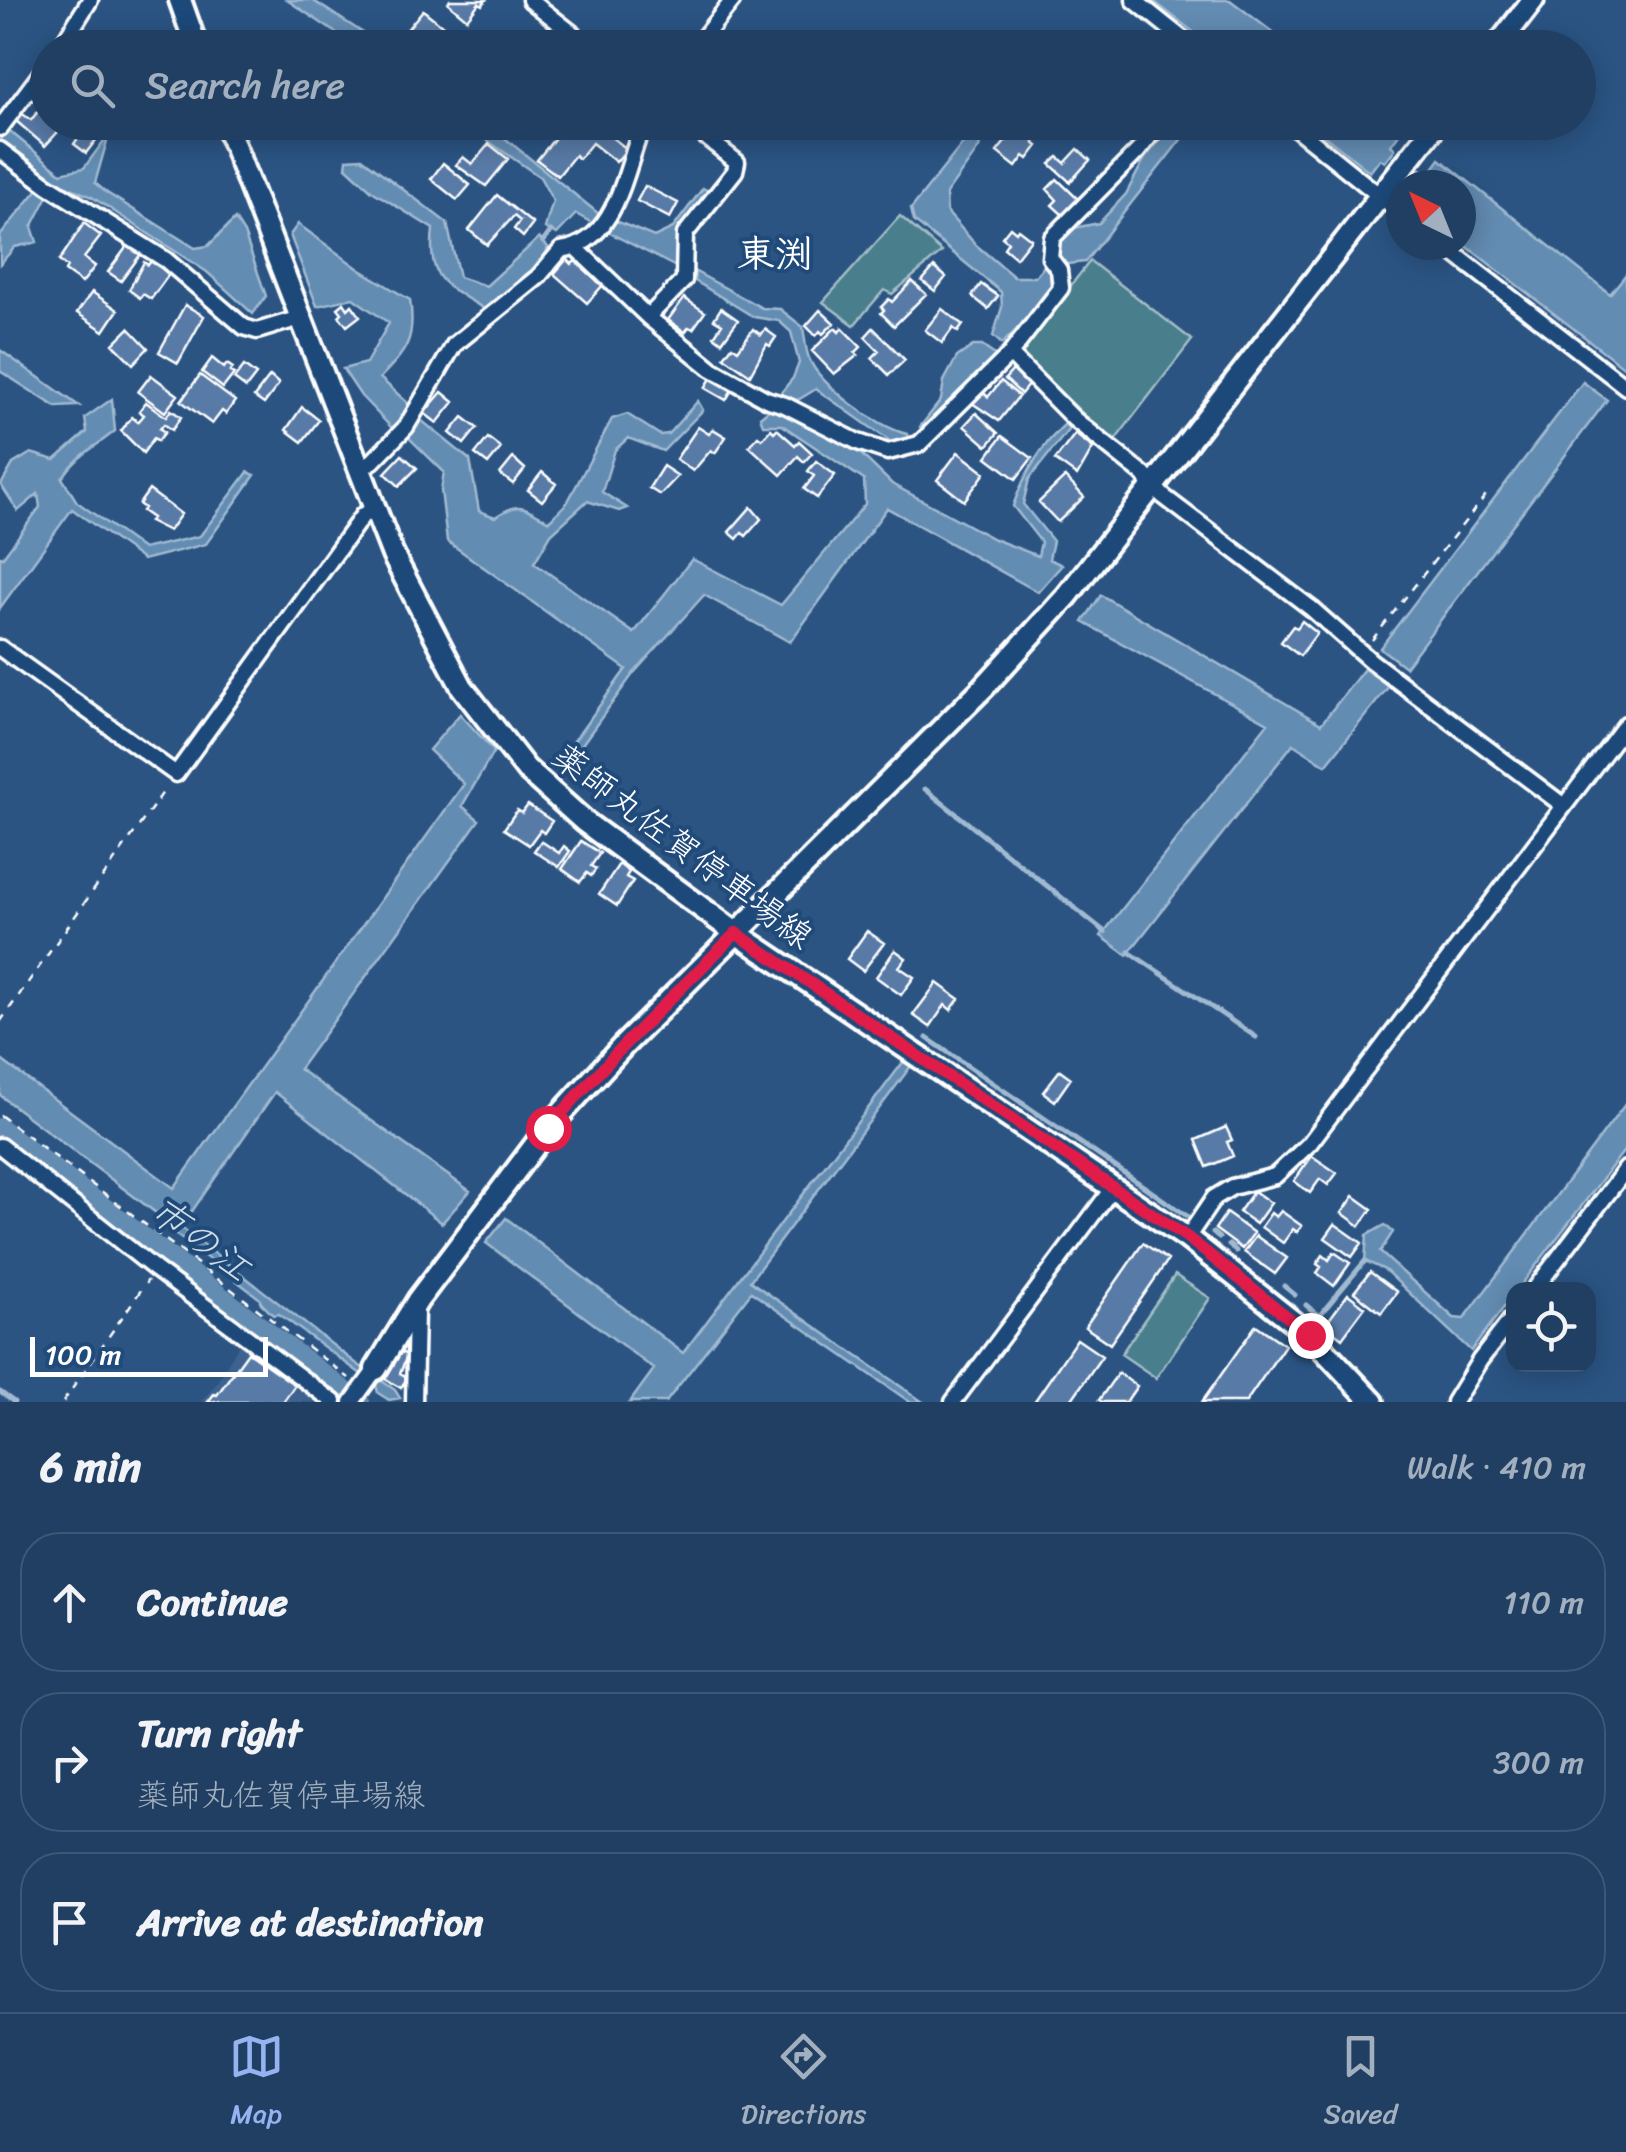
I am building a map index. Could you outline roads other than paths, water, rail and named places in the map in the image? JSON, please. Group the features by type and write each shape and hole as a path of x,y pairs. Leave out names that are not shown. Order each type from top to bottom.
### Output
{"main road":[{"path":"180,0 191,30"},
{"path":"1510,30 1533,0"},
{"name":"薬師丸佐賀停車場線","path":"232,140 393,554 462,687 526,769 585,822 736,933 1188,1238 1310,1335 1373,1402"},
{"path":"368,1380 418,1300 548,1128 624,1045 984,687 1067,596 1424,140"}],"street":[{"path":"71,30 90,0"},
{"path":"530,0 569,30"},
{"path":"709,30 732,0"},
{"path":"1134,0 1172,30"},
{"path":"0,128 30,88"},
{"path":"359,470 373,461 409,423 454,345 538,277 561,250 576,248 596,230 623,189 638,140"},
{"path":"648,317 684,280 685,234 730,181 737,162 710,140"},
{"path":"576,248 648,317 712,368 858,442 888,452 919,444 1010,354 1061,288 1052,238 1146,140"},
{"path":"1310,140 1386,201"},
{"path":"1,151 46,185 166,260 244,327 257,331 300,318"},
{"path":"1462,260 1626,387"},
{"path":"1010,354 1074,419 1154,486 1312,608 1361,652 1564,806"},
{"path":"0,648 176,774 363,516 374,509"},
{"path":"1188,1238 1214,1198 1232,1187 1275,1176 1309,1144 1626,724"},
{"path":"0,1146 334,1402"},
{"path":"1540,1282 1626,1168"},
{"path":"953,1402 1112,1188"},
{"path":"414,1402 418,1300"},
{"path":"1454,1402 1506,1326"},
{"path":"352,1402 368,1380"}],"waterway":[{"path":"543,242 551,231"},
{"path":"401,419 415,427"},
{"path":"925,789 1105,932"},
{"path":"1129,952 1256,1037"},
{"path":"927,1038 1190,1218"},
{"name":"市の江","path":"0,1127 361,1402"},
{"path":"1213,1233 1219,1238"},
{"path":"1229,1245 1236,1251"},
{"path":"1306,1305 1319,1316 1365,1261"},
{"path":"1284,1286 1295,1295"},
{"path":"0,1392 14,1402"}],"district":[{"name":"東渕","path":"775,254"}]}
